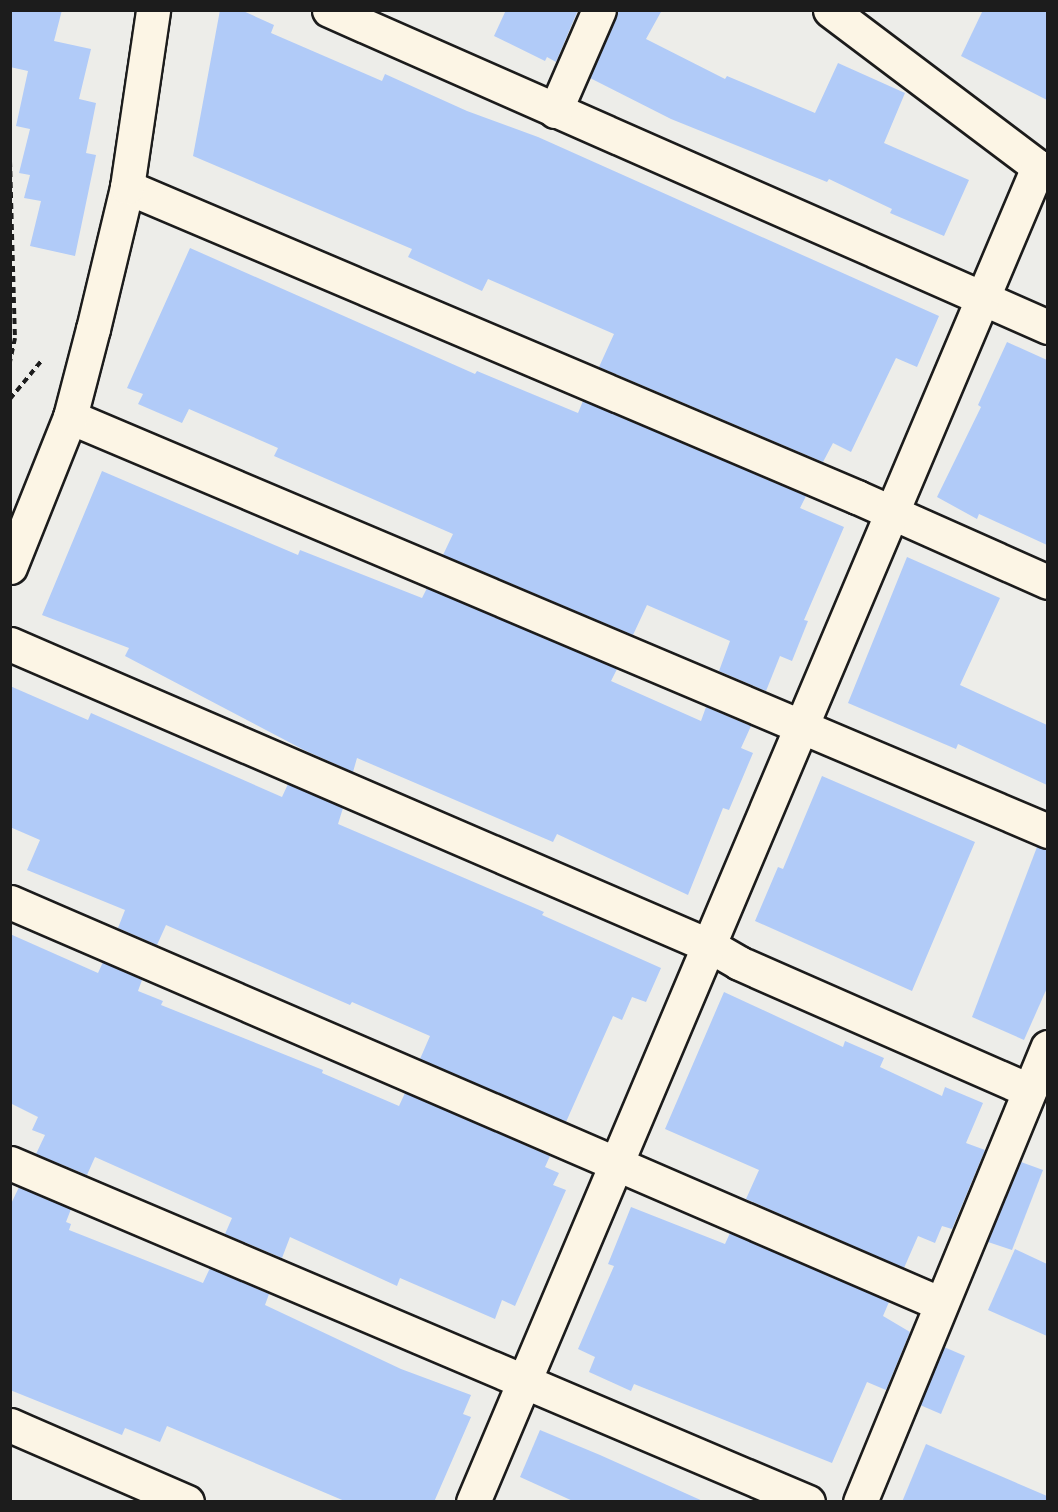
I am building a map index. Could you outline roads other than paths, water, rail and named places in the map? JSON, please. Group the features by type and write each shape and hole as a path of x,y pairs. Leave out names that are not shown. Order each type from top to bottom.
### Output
{"street":[{"path":"10,567 70,417 127,187 153,10"},
{"path":"329,10 1047,327"},
{"path":"555,111 599,10"},
{"path":"472,1502 614,1160 710,946 799,729 894,513 982,298 1042,168 830,10"},
{"path":"127,187 894,513 1047,582"},
{"path":"70,417 799,729 1047,831"},
{"path":"10,644 710,946 739,963 1029,1090"},
{"path":"10,902 614,1160 941,1304"},
{"path":"860,1502 1047,1047"},
{"path":"10,1163 522,1383 808,1502"},
{"path":"10,1425 187,1502"}]}
